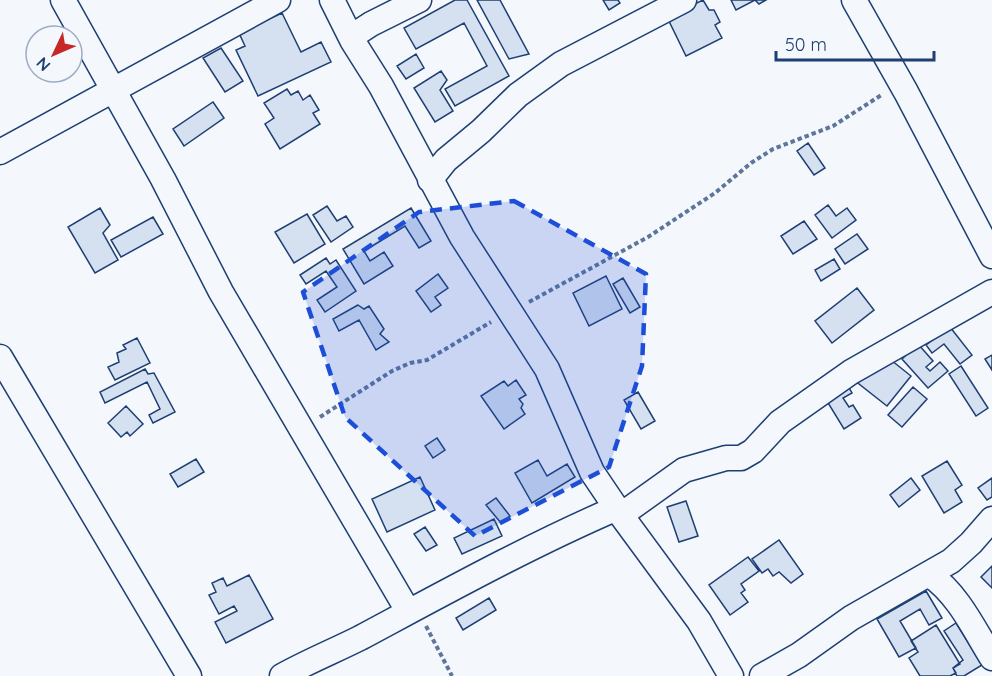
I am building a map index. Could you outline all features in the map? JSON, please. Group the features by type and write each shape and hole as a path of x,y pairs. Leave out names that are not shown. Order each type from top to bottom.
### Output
{"street":[{"path":"63,0 163,178 221,292 412,610"},
{"path":"0,152 278,0"},
{"path":"332,0 462,237 547,369 592,472 699,621 731,676"},
{"path":"351,37 371,24 419,0"},
{"path":"430,180 446,160 481,131 518,95 544,76 561,64 684,0"},
{"path":"854,0 992,256"},
{"path":"282,676 538,545 619,512 684,470 726,458 741,458 753,451 780,422 851,372 992,292"},
{"path":"0,357 189,676"},
{"path":"762,676 799,655 851,618 951,561 992,519"},
{"path":"930,574 950,593 992,658"}],"path":[{"path":"302,428 392,371 410,363 427,360 511,311 648,237 715,193 751,163 773,149 833,126 901,84"},
{"path":"412,610 452,676"}],"highlighted area":[{"path":"514,201 646,274 642,366 609,467 475,536 345,417 303,292 419,212"}],"building":[{"path":"455,0 467,0 509,76 455,106 445,89 487,66 464,23 416,49 404,28"},
{"path":"477,0 500,0 529,54 509,59"},
{"path":"603,0 618,0 620,3 609,10"},
{"path":"703,0 709,10 714,10 720,22 715,25 722,38 686,56 667,17"},
{"path":"731,0 755,0 736,10"},
{"path":"282,13 301,52 321,42 331,62 258,96 236,50 245,46 239,33"},
{"path":"221,48 243,81 225,92 203,58"},
{"path":"416,54 424,68 406,79 397,66"},
{"path":"441,71 447,80 440,90 453,111 435,122 414,88"},
{"path":"287,89 291,95 298,91 303,100 310,95 319,110 313,113 320,124 280,149 265,124 274,118 264,103"},
{"path":"213,102 224,118 184,146 173,129"},
{"path":"808,143 825,168 814,175 797,151"},
{"path":"828,205 836,216 847,208 856,220 832,238 815,215"},
{"path":"327,206 337,221 346,216 353,227 331,242 313,215"},
{"path":"100,208 110,225 103,233 118,260 95,273 68,227"},
{"path":"411,208 431,241 419,248 405,226 364,251 370,261 384,252 393,266 364,284 343,249"},
{"path":"307,214 325,244 294,263 275,232"},
{"path":"153,217 163,234 121,257 111,240"},
{"path":"804,221 817,239 793,254 781,236"},
{"path":"857,234 868,249 845,264 835,249"},
{"path":"326,258 330,264 336,260 356,291 325,312 317,300 337,287 326,271 306,284 300,275"},
{"path":"834,259 840,269 821,281 815,270"},
{"path":"438,274 448,288 435,297 441,305 431,312 416,291"},
{"path":"606,276 622,309 589,326 573,293"},
{"path":"623,278 640,307 630,313 613,284"},
{"path":"857,288 874,310 832,343 815,321"},
{"path":"358,305 364,309 369,306 384,329 380,334 389,342 376,350 359,320 339,331 333,319"},
{"path":"950,327 972,355 960,364 944,344 932,353 926,345"},
{"path":"137,338 150,363 115,380 108,367 119,362 117,353 126,349 123,345"},
{"path":"918,344 933,361 926,367 930,371 940,362 948,371 928,388 902,359"},
{"path":"992,355 992,370 985,359"},
{"path":"886,356 911,376 887,406 854,380"},
{"path":"961,366 988,408 976,416 949,374"},
{"path":"145,369 148,374 154,373 175,412 153,423 149,415 160,409 147,382 105,403 100,392"},
{"path":"844,379 852,393 843,398 849,407 853,405 861,418 844,429 822,393"},
{"path":"516,380 526,395 519,399 523,404 521,408 525,414 504,429 481,396 504,381 508,386"},
{"path":"913,387 927,399 902,427 888,415"},
{"path":"638,392 655,421 641,429 624,400"},
{"path":"126,406 143,424 130,436 127,432 121,437 108,423"},
{"path":"437,438 445,450 433,458 425,446"},
{"path":"196,459 204,472 178,487 170,474"},
{"path":"538,460 547,476 567,464 575,477 532,503 515,473"},
{"path":"947,461 962,485 955,490 962,502 944,513 922,476"},
{"path":"420,477 435,510 387,532 372,499"},
{"path":"911,478 920,490 899,507 890,495"},
{"path":"992,478 992,497 987,500 978,488"},
{"path":"496,498 510,516 501,523 486,505"},
{"path":"686,501 698,536 679,542 667,507"},
{"path":"494,519 502,536 462,554 454,538"},
{"path":"425,527 437,545 426,551 414,534"},
{"path":"779,540 803,574 791,583 779,572 773,576 768,569 762,573 752,559"},
{"path":"748,557 759,571 741,584 745,590 741,593 748,602 730,615 709,585"},
{"path":"992,566 992,588 981,577"},
{"path":"249,575 273,619 226,643 215,622 237,611 234,606 219,614 209,595 216,592 212,583 223,578 227,586"},
{"path":"926,591 942,618 929,625 920,609 900,621 916,648 899,657 877,619"},
{"path":"489,598 496,610 463,630 456,618"},
{"path":"956,623 982,665 964,676 957,676 953,668 963,660 944,631"},
{"path":"936,625 960,664 953,668 956,673 950,676 920,676 909,658 918,652 911,641"}]}
